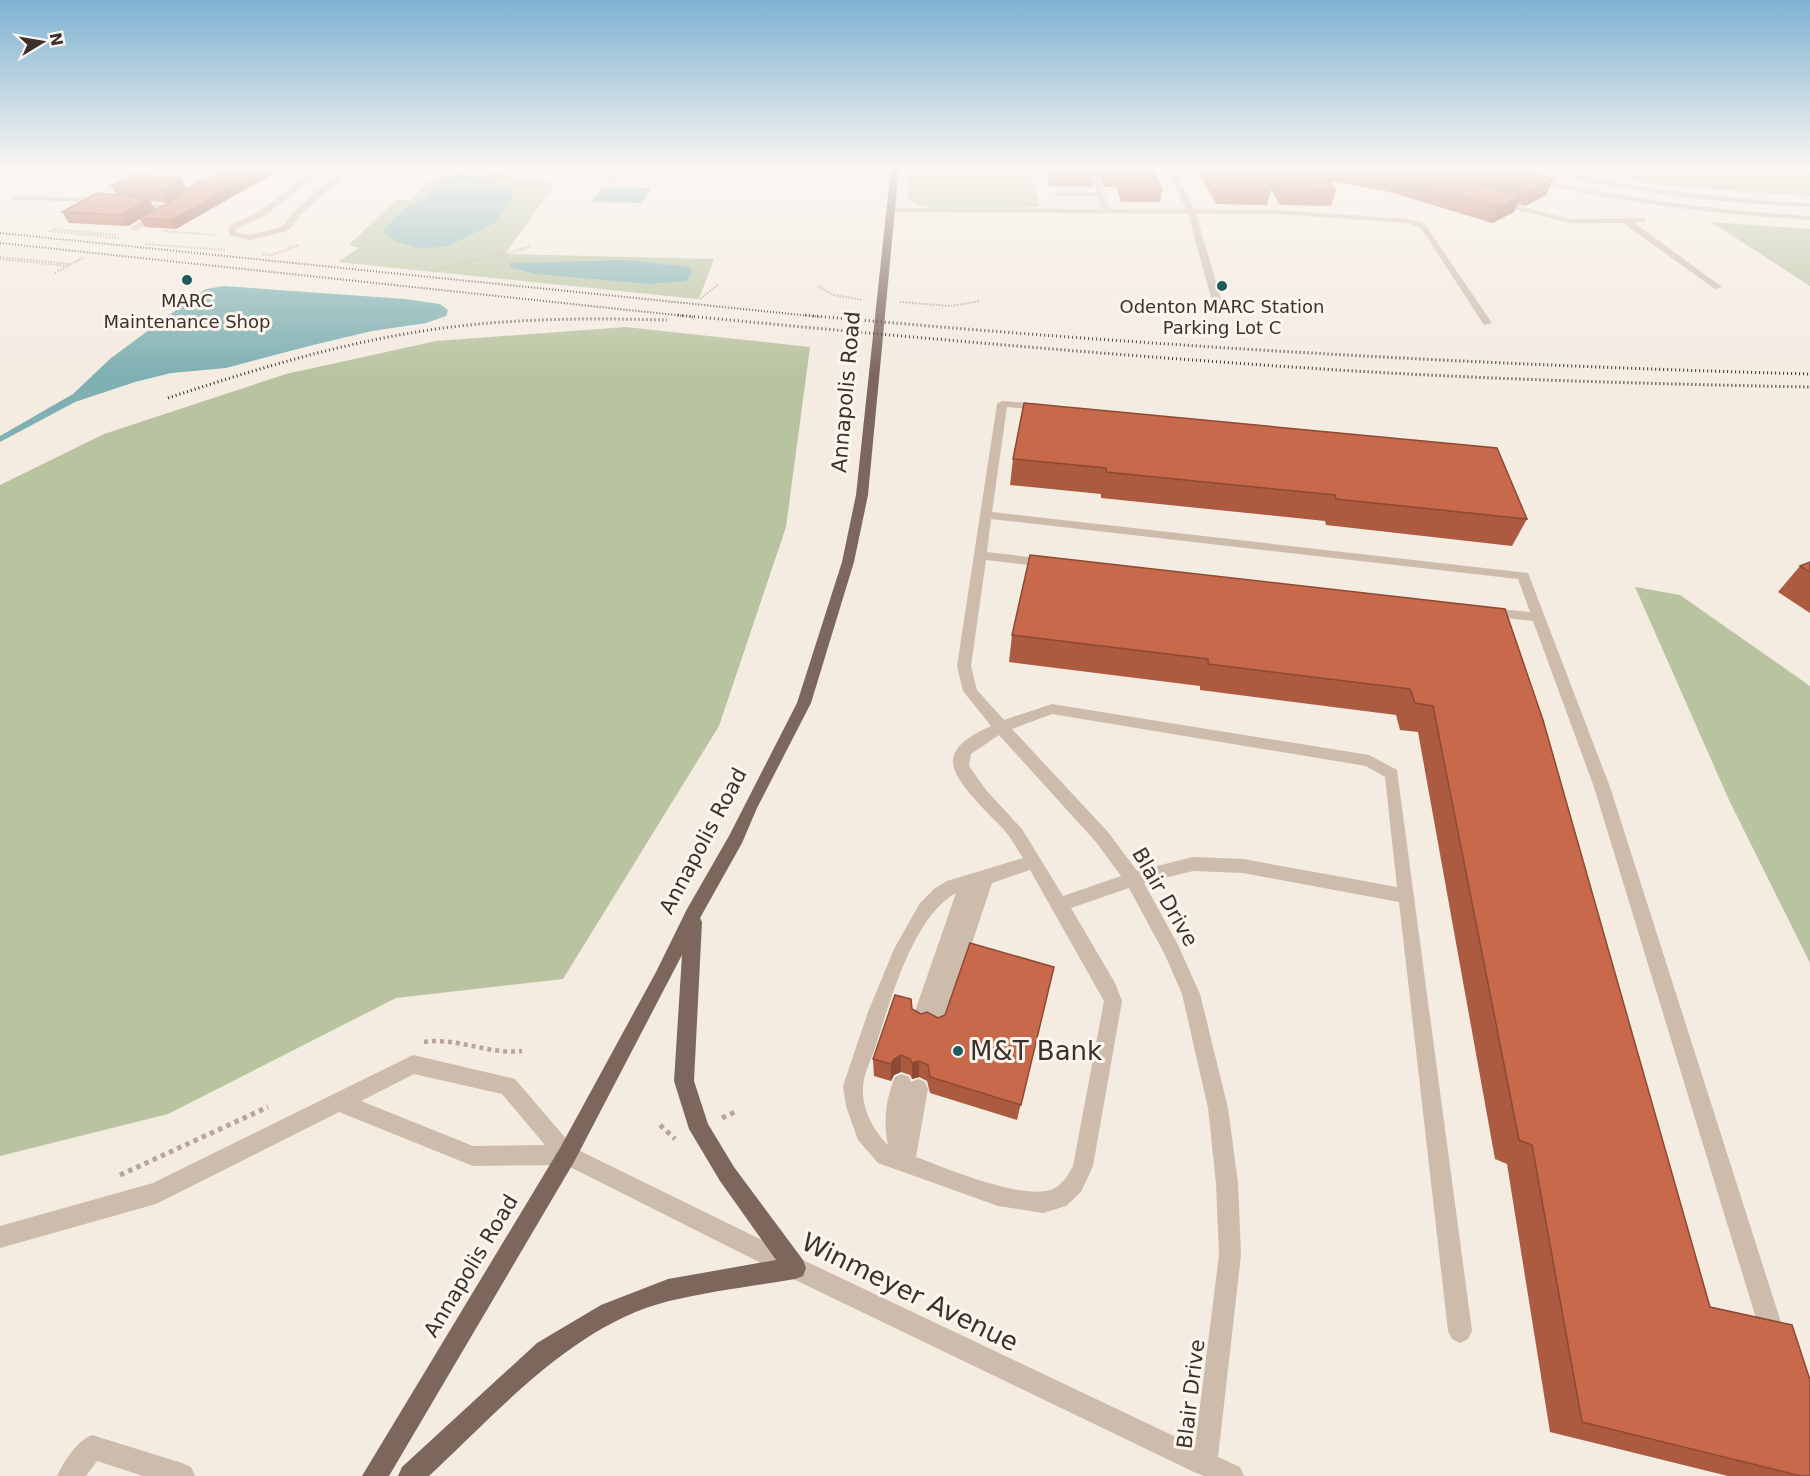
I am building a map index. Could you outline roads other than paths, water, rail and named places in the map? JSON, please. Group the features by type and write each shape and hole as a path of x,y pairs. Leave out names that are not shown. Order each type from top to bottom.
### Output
{"main road":[{"name":"Annapolis Road","path":"375,1476 567,1155 662,978 693,914 736,838 749,808 804,703 848,562 862,495 888,236"},
{"path":"411,1476 545,1351 609,1313 668,1290 795,1268 727,1174 699,1128 684,1081 693,914"}],"street":[{"path":"242,236 249,238 257,236"},
{"path":"1199,236 1220,312"},
{"path":"1430,236 1487,323"},
{"path":"1646,236 1718,287"},
{"name":"Blair Drive","path":"1060,409 1002,404 964,666 970,691 1102,837 1133,879 1172,951 1191,994 1219,1119 1227,1184 1230,1255 1204,1464"},
{"path":"985,515 1523,576 1602,787 1778,1352"},
{"path":"980,555 1063,565"},
{"path":"1479,611 1539,617"},
{"path":"1034,862 949,887 927,907 894,970 853,1086 854,1105 859,1124 870,1144 885,1156 1001,1196 1039,1203 1057,1199 1078,1180 1083,1166 1113,1001 1108,989 1034,862 1019,837 972,784 961,766 961,759 967,748 1032,713 1052,709 1368,761 1392,774 1460,1331"},
{"path":"1059,905 1171,868 1219,863 1406,896"},
{"path":"928,1022 990,875"},
{"path":"0,1237 156,1193 413,1064 508,1086 567,1155"},
{"path":"905,1163 910,1087"},
{"path":"339,1102 473,1156 567,1155"},
{"name":"Winmeyer Avenue","path":"567,1155 795,1268 1231,1476"},
{"path":"70,1476 92,1447 182,1476"}],"water":[{"path":"388,236 469,236 448,246 421,249 397,242"},
{"path":"625,260 690,267 692,274 686,281 649,284 537,274 511,268 509,263"},
{"path":"224,286 405,299 440,304 448,310 446,316 426,323 372,331 226,368 171,373 135,382 75,402 0,442 0,436 73,394 111,358 187,302 206,289"}],"railway":[{"path":"28,236 821,317"},
{"path":"0,243 694,317"},
{"path":"678,315 1016,346 1354,371 1468,377 1810,387"},
{"path":"805,315 1056,336 1307,353 1810,374"},
{"path":"168,398 334,349 436,329 551,320 667,320"}],"place":[{"name":"MARC Maintenance Shop","path":"187,280"},
{"name":"Odenton MARC Station Parking Lot C","path":"1222,286"},
{"name":"M&T Bank","path":"958,1051"}]}
